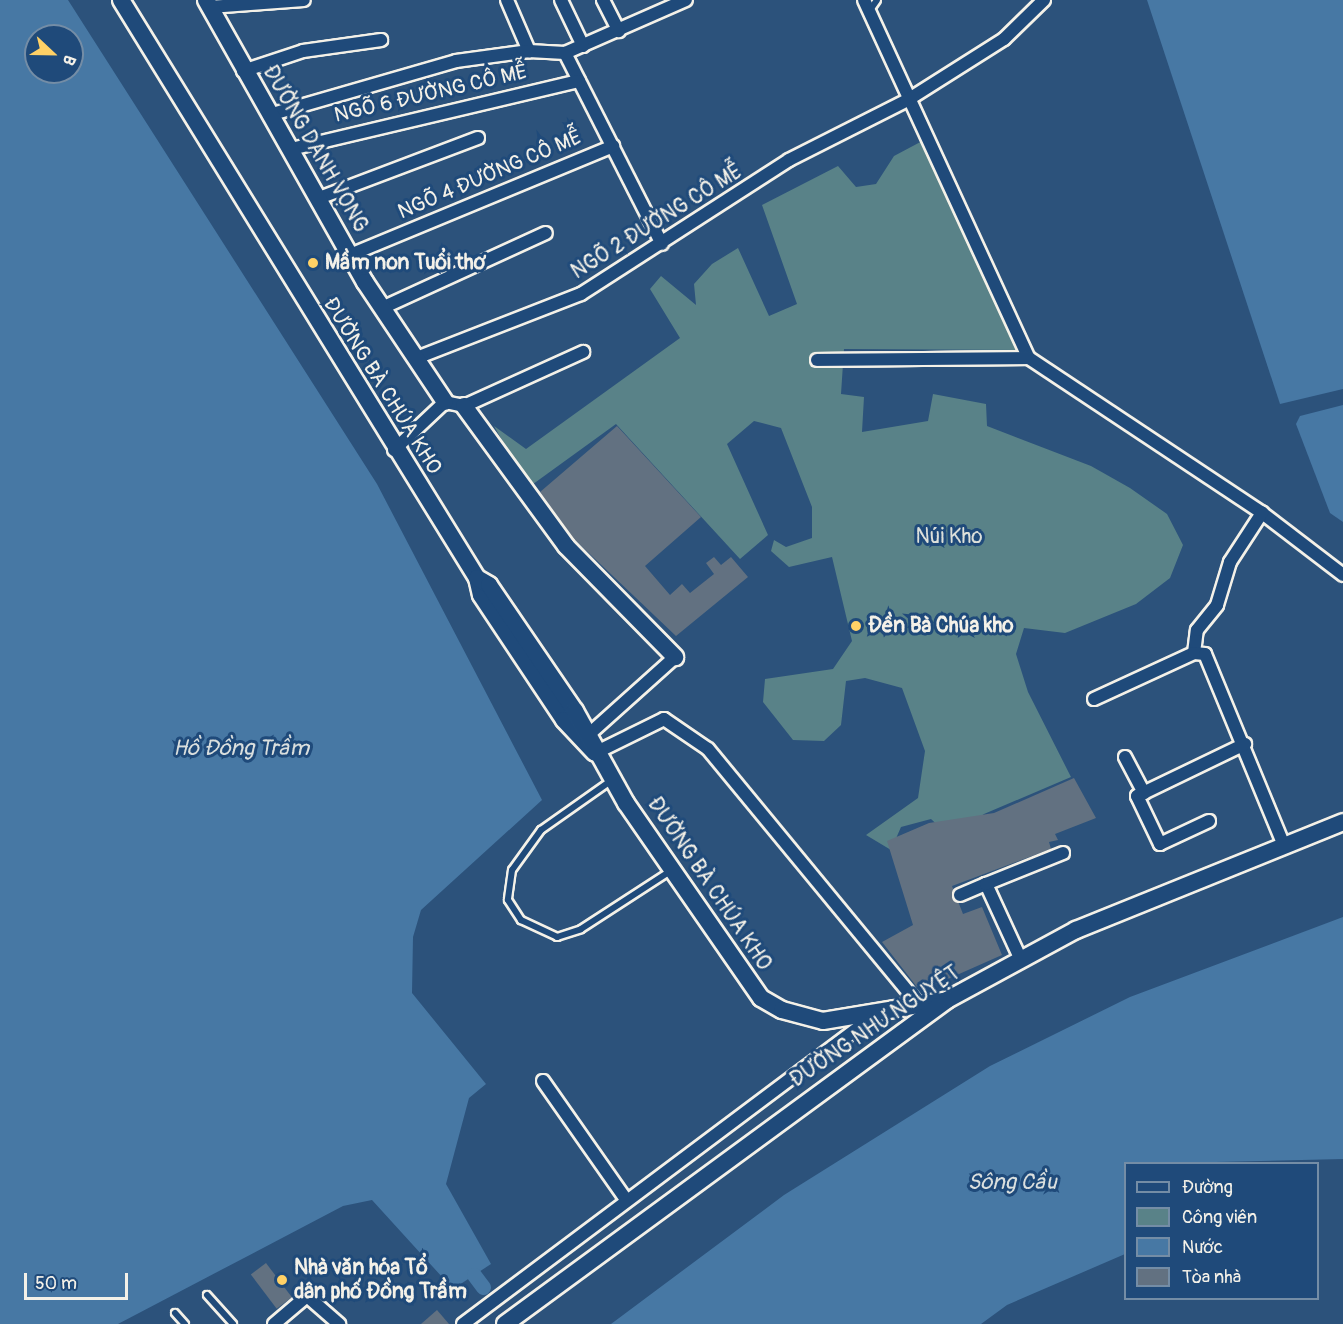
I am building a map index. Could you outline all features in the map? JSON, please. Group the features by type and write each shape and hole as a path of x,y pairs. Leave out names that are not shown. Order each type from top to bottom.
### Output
{"street":[{"name":"ĐƯỜNG BÀ CHÚA KHO","path":"121,0 394,450 477,578 482,595 564,720 596,753"},
{"path":"208,4 304,0"},
{"path":"507,0 529,51"},
{"path":"561,0 583,46"},
{"path":"603,0 619,31"},
{"path":"269,115 456,61 529,51 566,53 686,0"},
{"name":"NGÕ 2 ĐƯỜNG CÔ MỄ","path":"419,357 581,294 662,244 789,160 906,101 1004,39 1044,0"},
{"path":"870,3 906,101 1029,358 1262,513 1338,566 1343,575"},
{"name":"ĐƯỜNG DANH VỌNG","path":"208,4 243,71 291,149 350,255 382,308 419,357 444,402"},
{"path":"243,71 303,51 381,40"},
{"path":"566,53 662,244"},
{"name":"NGÕ 6 ĐƯỜNG CÔ MỄ","path":"291,149 579,81"},
{"path":"319,198 478,138"},
{"name":"NGÕ 4 ĐƯỜNG CÔ MỄ","path":"350,255 613,146"},
{"path":"382,308 546,233"},
{"path":"394,450 444,402 464,406 583,352"},
{"path":"816,360 1029,358"},
{"path":"464,406 566,546 675,657 587,736"},
{"path":"1194,653 1197,630 1217,605 1230,562 1262,513"},
{"name":"ĐƯỜNG BÀ CHÚA KHO","path":"477,578 489,585 587,736 612,780 761,998 782,1010 823,1021 947,1000"},
{"path":"1094,699 1194,653 1205,654 1245,744 1284,846"},
{"path":"596,753 664,719 708,749 918,1004"},
{"path":"1209,821 1160,844 1137,796 1245,744"},
{"path":"1125,757 1144,793"},
{"name":"ĐƯỜNG NHƯ NGUYỆT","path":"505,1324 947,1000 1076,930 1343,822"},
{"path":"960,895 1063,854"},
{"path":"986,884 1021,960"},
{"name":"ĐƯỜNG NHƯ NGUYỆT","path":"463,1324 625,1198 878,1013"},
{"path":"543,1081 625,1198"},
{"path":"274,1324 307,1296 339,1324"}],"lane":[{"path":"612,780 541,830 512,870 508,900 521,920 557,938 581,929 672,870"},
{"path":"207,1295 233,1324"},
{"path":"175,1313 185,1324"}],"green space":[{"name":"Núi Kho","path":"926,139 1017,350 844,349 841,394 864,397 862,432 928,421 933,394 986,404 987,426 1091,466 1130,488 1167,514 1183,545 1170,578 1136,604 1065,633 1024,628 1016,654 1028,692 1071,777 984,814 965,828 945,832 931,819 901,827 891,850 866,835 918,798 925,751 902,688 865,678 846,681 841,725 824,741 793,740 763,702 765,679 833,669 852,641 832,557 789,567 771,551 774,540 786,547 812,538 812,507 781,428 754,421 727,444 768,535 740,559 616,424 529,487 494,426 526,449 680,338 650,289 661,276 696,305 694,284 712,264 738,248 769,316 797,304 762,205 838,166 856,187 876,184 894,156"}],"water":[{"name":"Hồ Đồng Trầm","path":"0,0 68,0 83,24 24,24 24,84 84,84 84,25 377,484 542,800 421,910 413,937 412,993 486,1084 469,1098 446,1184 491,1264 453,1289 372,1200 343,1206 118,1324 0,1324"},
{"path":"1147,0 1343,0 1343,389 1280,404"},
{"path":"1343,405 1343,522 1330,513 1296,424 1300,416"},
{"name":"Sông Cầu","path":"1343,917 1343,1159 1124,1162 1124,1254 1007,1305 981,1324 611,1324 784,1195 990,1066 1130,997"}],"building":[{"path":"617,426 701,517 645,566 670,595 682,584 690,593 714,574 706,563 714,557 721,565 731,557 748,577 676,636 574,539 540,492"},
{"path":"1074,778 1096,818 1055,834 1058,840 1049,842 1051,849 952,886 963,914 982,907 1002,955 932,986 917,987 882,942 913,925 887,841 929,823 994,813"},
{"path":"266,1263 292,1297 277,1309 251,1274"},
{"path":"437,1310 449,1324 421,1324"}],"waterway":[{"path":"474,1275 483,1287"}],"place":[{"name":"Mầm non Tuổi thơ","path":"313,263"},
{"name":"Đền Bà Chúa kho","path":"856,626"},
{"name":"Nhà văn hóa Tổ dân phố Đồng Trầm","path":"282,1280"}]}
